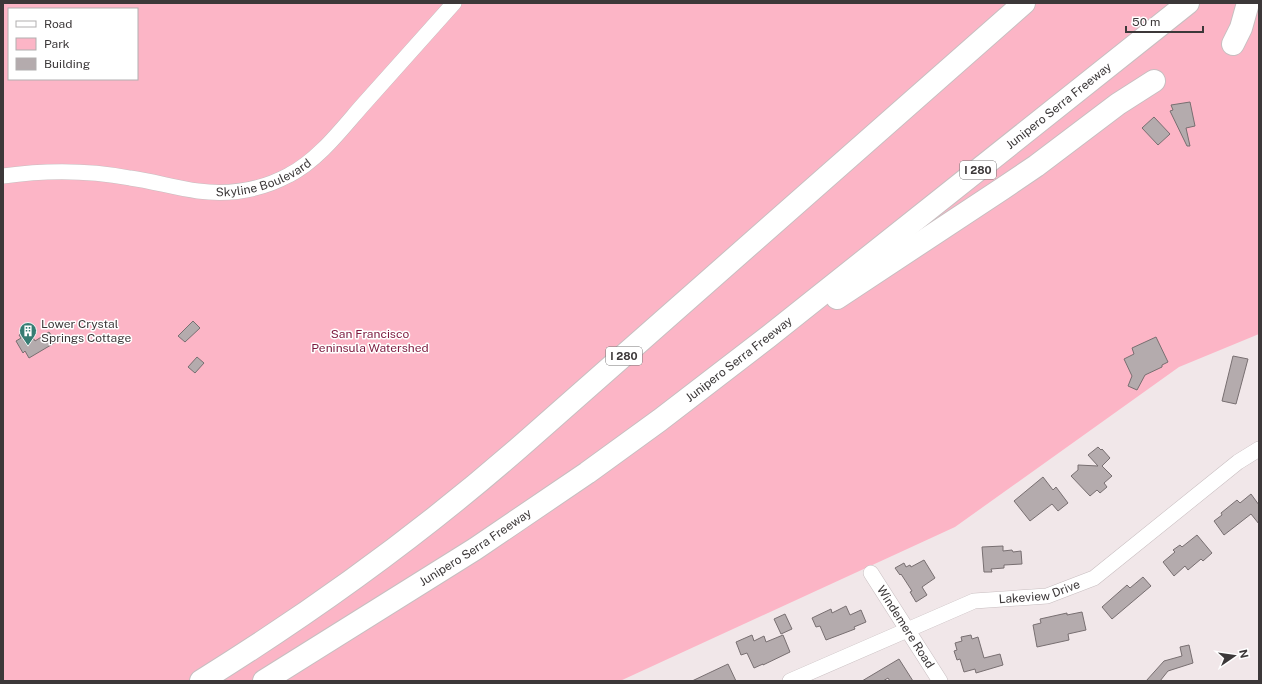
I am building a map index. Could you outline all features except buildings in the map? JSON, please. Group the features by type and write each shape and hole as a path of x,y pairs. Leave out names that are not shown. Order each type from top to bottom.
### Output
{"highway":[{"name":"I 280","path":"201,681 278,632 346,585 460,498 1024,3"},
{"name":"Junipero Serra Freeway","path":"264,681 450,565 543,503 666,415 768,337 1188,3"},
{"path":"1233,44 1241,28 1248,3"},
{"path":"768,337 843,294 962,217 1036,166 1118,104 1154,81"}],"street":[{"name":"Skyline Boulevard","path":"3,176 40,172 100,173 199,191 222,193 247,190 269,184 290,175 310,160 335,136 454,3"},
{"name":"Lakeview Drive","path":"790,681 974,601 1047,596 1094,578 1238,462 1259,449"},
{"name":"Windemere Road","path":"871,572 940,681"}],"green space":[{"name":"San Francisco Peninsula Watershed","path":"3,3 1259,3 1259,334 1179,367 955,527 620,681 3,681"}],"place":[{"name":"Lower Crystal Springs Cottage","path":"28,346"}]}
